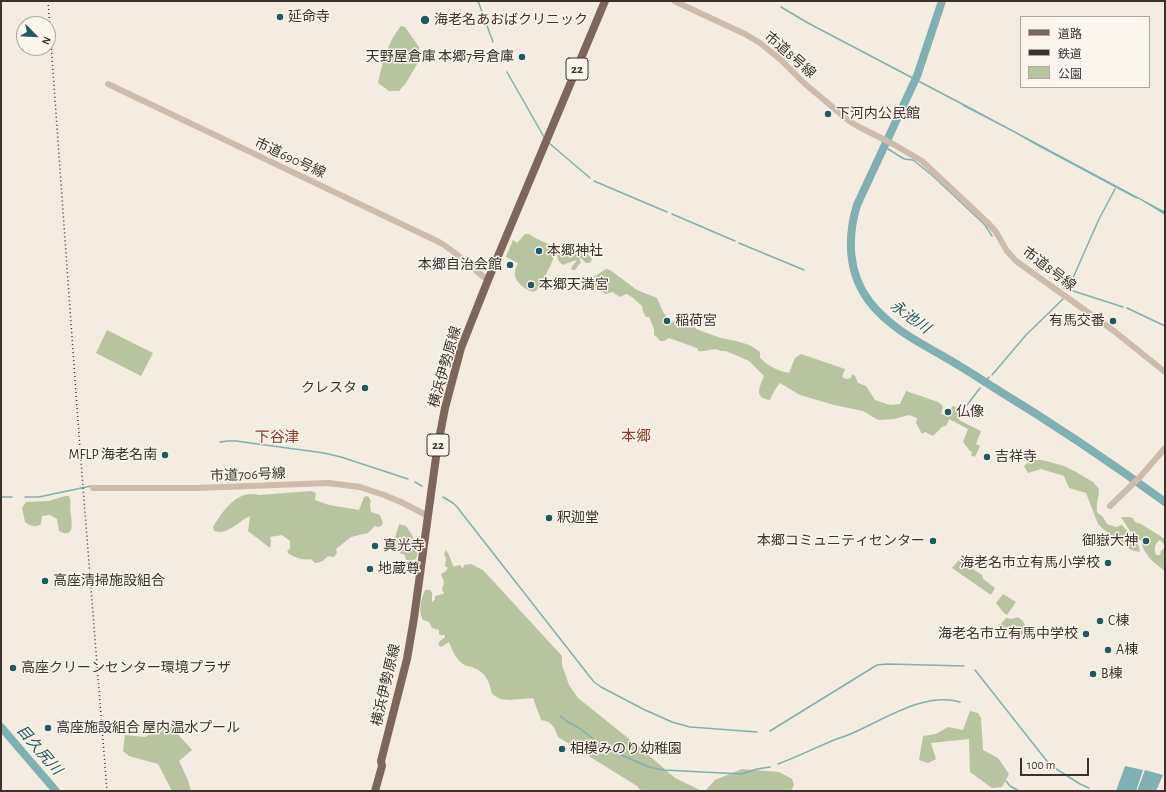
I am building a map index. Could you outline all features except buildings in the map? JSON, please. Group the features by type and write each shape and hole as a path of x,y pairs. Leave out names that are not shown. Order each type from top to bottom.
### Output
{"main road":[{"name":"横浜伊勢原線","path":"370,791 381,760 407,659 437,450 447,402 462,348 488,280 605,1"},
{"name":"横浜伊勢原線","path":"375,791 382,766 381,760"}],"street":[{"name":"市道8号線","path":"674,1 745,34 760,43 849,121 922,161 974,209 996,232 1007,251 1016,262 1114,331 1165,372"},
{"name":"市道690号線","path":"108,84 439,242 488,280"},
{"path":"1110,506 1132,485 1165,448"},
{"name":"市道706号線","path":"93,488 197,488 328,483 360,488 384,494 428,516"}],"green space":[{"path":"401,26 405,27 419,47 420,59 406,83 399,91 389,91 378,83 389,46 396,32"},
{"path":"525,234 529,234 555,247 554,257 549,268 537,290 533,292 524,287 516,279 515,271 518,263 506,257 513,240 517,243"},
{"path":"564,248 583,252 592,259 590,263 586,263 581,258 579,259 581,262 575,270 572,270 571,268 577,260 563,265 559,261 558,253"},
{"path":"606,269 610,270 637,290 657,298 669,321 672,322 684,317 693,320 695,324 694,327 696,329 721,338 741,342 751,346 760,352 760,358 763,361 781,371 789,373 795,358 801,354 845,369 842,377 846,379 851,378 852,374 855,376 858,383 866,386 875,400 890,405 900,404 906,391 938,402 943,406 941,414 944,415 953,406 963,411 959,420 981,431 976,444 980,446 975,457 971,455 972,452 963,442 968,429 949,419 947,425 942,427 933,436 925,432 922,434 916,423 917,418 909,415 894,419 878,420 863,411 834,405 800,395 780,383 770,400 761,397 759,391 764,376 749,361 726,351 712,349 698,351 697,348 669,338 664,341 660,341 654,335 654,329 649,317 646,317 643,312 642,306 632,297 626,294 620,297 612,292 606,294 596,288 592,278"},
{"path":"107,330 153,353 141,376 96,353"},
{"path":"1030,460 1042,460 1064,466 1093,482 1099,489 1097,512 1103,517 1107,524 1116,527 1122,525 1136,540 1140,552 1131,550 1098,524 1086,493 1069,488 1064,476 1041,469 1028,473 1024,466"},
{"path":"311,491 316,493 315,500 329,505 359,510 364,497 368,496 371,501 371,512 380,515 383,523 381,526 375,526 368,533 351,537 336,549 337,553 334,557 328,556 321,562 315,563 311,559 298,558 287,552 290,548 290,541 282,535 270,537 270,548 248,531 250,516 228,530 219,532 214,531 213,527 226,508 237,498 244,495"},
{"path":"69,496 70,501 72,526 70,532 64,533 59,531 57,519 50,515 42,516 41,524 37,526 25,522 22,508 26,502 49,501"},
{"path":"1121,517 1133,518 1135,522 1141,524 1165,539 1165,545 1160,540 1155,549 1156,555 1160,555 1161,551 1165,547 1165,571 1151,560 1144,550 1141,541 1134,533 1130,531"},
{"path":"399,524 406,526 418,543 418,553 416,559 406,560 405,555 400,553 399,548 395,546 395,537"},
{"path":"446,550 454,567 460,565 463,569 464,565 471,564 483,570 562,656 562,665 569,685 578,698 675,778 702,791 641,791 637,786 558,737 556,731 550,723 541,720 533,698 509,700 500,699 492,694 490,685 484,674 477,669 464,665 458,660 449,642 441,647 438,644 445,637 445,635 439,634 439,630 432,628 429,622 423,620 420,610 422,597 425,590 430,590 432,593 433,602 435,596 444,593 442,590 444,582 441,574 448,568 445,566 446,558 444,554"},
{"path":"959,560 982,575 983,579 995,588 991,595 952,568"},
{"path":"1003,594 1016,602 1007,615 996,603"},
{"path":"1018,617 1023,621 1026,627 1032,627 1030,631 1019,636 1001,630 1000,625 1006,618 1012,619"},
{"path":"970,711 978,713 981,718 983,750 998,758 1009,774 1002,787 992,788 970,772 969,739 931,743 936,759 928,763 919,760 923,736 936,734 948,727 963,730"},
{"path":"168,723 192,750 179,761 188,780 191,791 172,791 158,764 129,756 123,751 125,735 145,737"},
{"path":"742,769 779,772 792,779 794,785 791,791 705,791 715,780"}],"water":[{"path":"964,104 1165,211 1165,215 1139,199 963,106"},
{"path":"1125,766 1143,770 1136,791 1116,791"},
{"path":"1145,770 1163,775 1156,791 1137,791"}],"waterway":[{"path":"478,1 493,42"},
{"name":"永池川","path":"942,1 917,76 857,205 851,242 851,255 857,279 862,290 876,310 902,332 1059,428 1165,502"},
{"path":"781,7 808,23 964,105"},
{"path":"507,72 544,137"},
{"path":"549,143 590,178"},
{"path":"885,147 904,159 913,160 933,176 985,225 992,236"},
{"path":"594,181 667,212"},
{"path":"1069,287 1099,219 1115,189"},
{"path":"672,214 735,241"},
{"path":"739,243 804,270"},
{"path":"1064,288 1123,307"},
{"path":"992,375 1026,335 1063,299"},
{"path":"1127,308 1165,326"},
{"name":"永池川","path":"983,385 989,377"},
{"path":"967,405 980,388"},
{"path":"220,442 236,441 324,453 341,457 408,479"},
{"path":"415,482 422,486"},
{"path":"25,497 39,497 91,486"},
{"path":"1,497 12,497"},
{"path":"443,497 457,507 594,682 643,709 672,722 690,727 757,732"},
{"path":"770,731 877,665 964,666"},
{"path":"975,670 1050,765 1089,788"},
{"path":"778,764 846,736 917,704 946,700 960,702"},
{"path":"560,716 579,728 605,748 649,767 664,770 742,774 757,769 770,767"},
{"name":"目久尻川","path":"1,727 56,791"},
{"path":"1006,781 1010,786 1019,791"}],"railway":[{"path":"48,1 80,449 107,791"}],"place":[{"name":"延命寺","path":"280,17"},
{"name":"海老名あおばクリニック","path":"425,20"},
{"name":"天野屋倉庫 本郷7号倉庫","path":"522,57"},
{"name":"下河内公民館","path":"828,114"},
{"name":"本郷神社","path":"539,251"},
{"name":"本郷自治会館","path":"510,265"},
{"name":"本郷天満宮","path":"531,285"},
{"name":"稲荷宮","path":"667,321"},
{"name":"有馬交番","path":"1113,321"},
{"name":"クレスタ","path":"365,388"},
{"name":"仏像","path":"948,412"},
{"name":"MFLP 海老名南","path":"165,455"},
{"name":"吉祥寺","path":"987,457"},
{"name":"釈迦堂","path":"549,518"},
{"name":"本郷コミュニティセンター","path":"933,541"},
{"name":"御嶽大神","path":"1146,541"},
{"name":"真光寺","path":"375,546"},
{"name":"海老名市立有馬小学校","path":"1108,563"},
{"name":"地蔵尊","path":"370,569"},
{"name":"高座清掃施設組合","path":"45,581"},
{"name":"C棟","path":"1100,621"},
{"name":"海老名市立有馬中学校","path":"1086,634"},
{"name":"A棟","path":"1108,650"},
{"name":"高座クリーンセンター環境プラザ","path":"13,668"},
{"name":"B棟","path":"1093,674"},
{"name":"高座施設組合 屋内温水プール","path":"48,728"},
{"name":"相模みのり幼稚園","path":"562,749"}],"district":[{"name":"本郷","path":"636,436"},
{"name":"下谷津","path":"277,437"}]}
